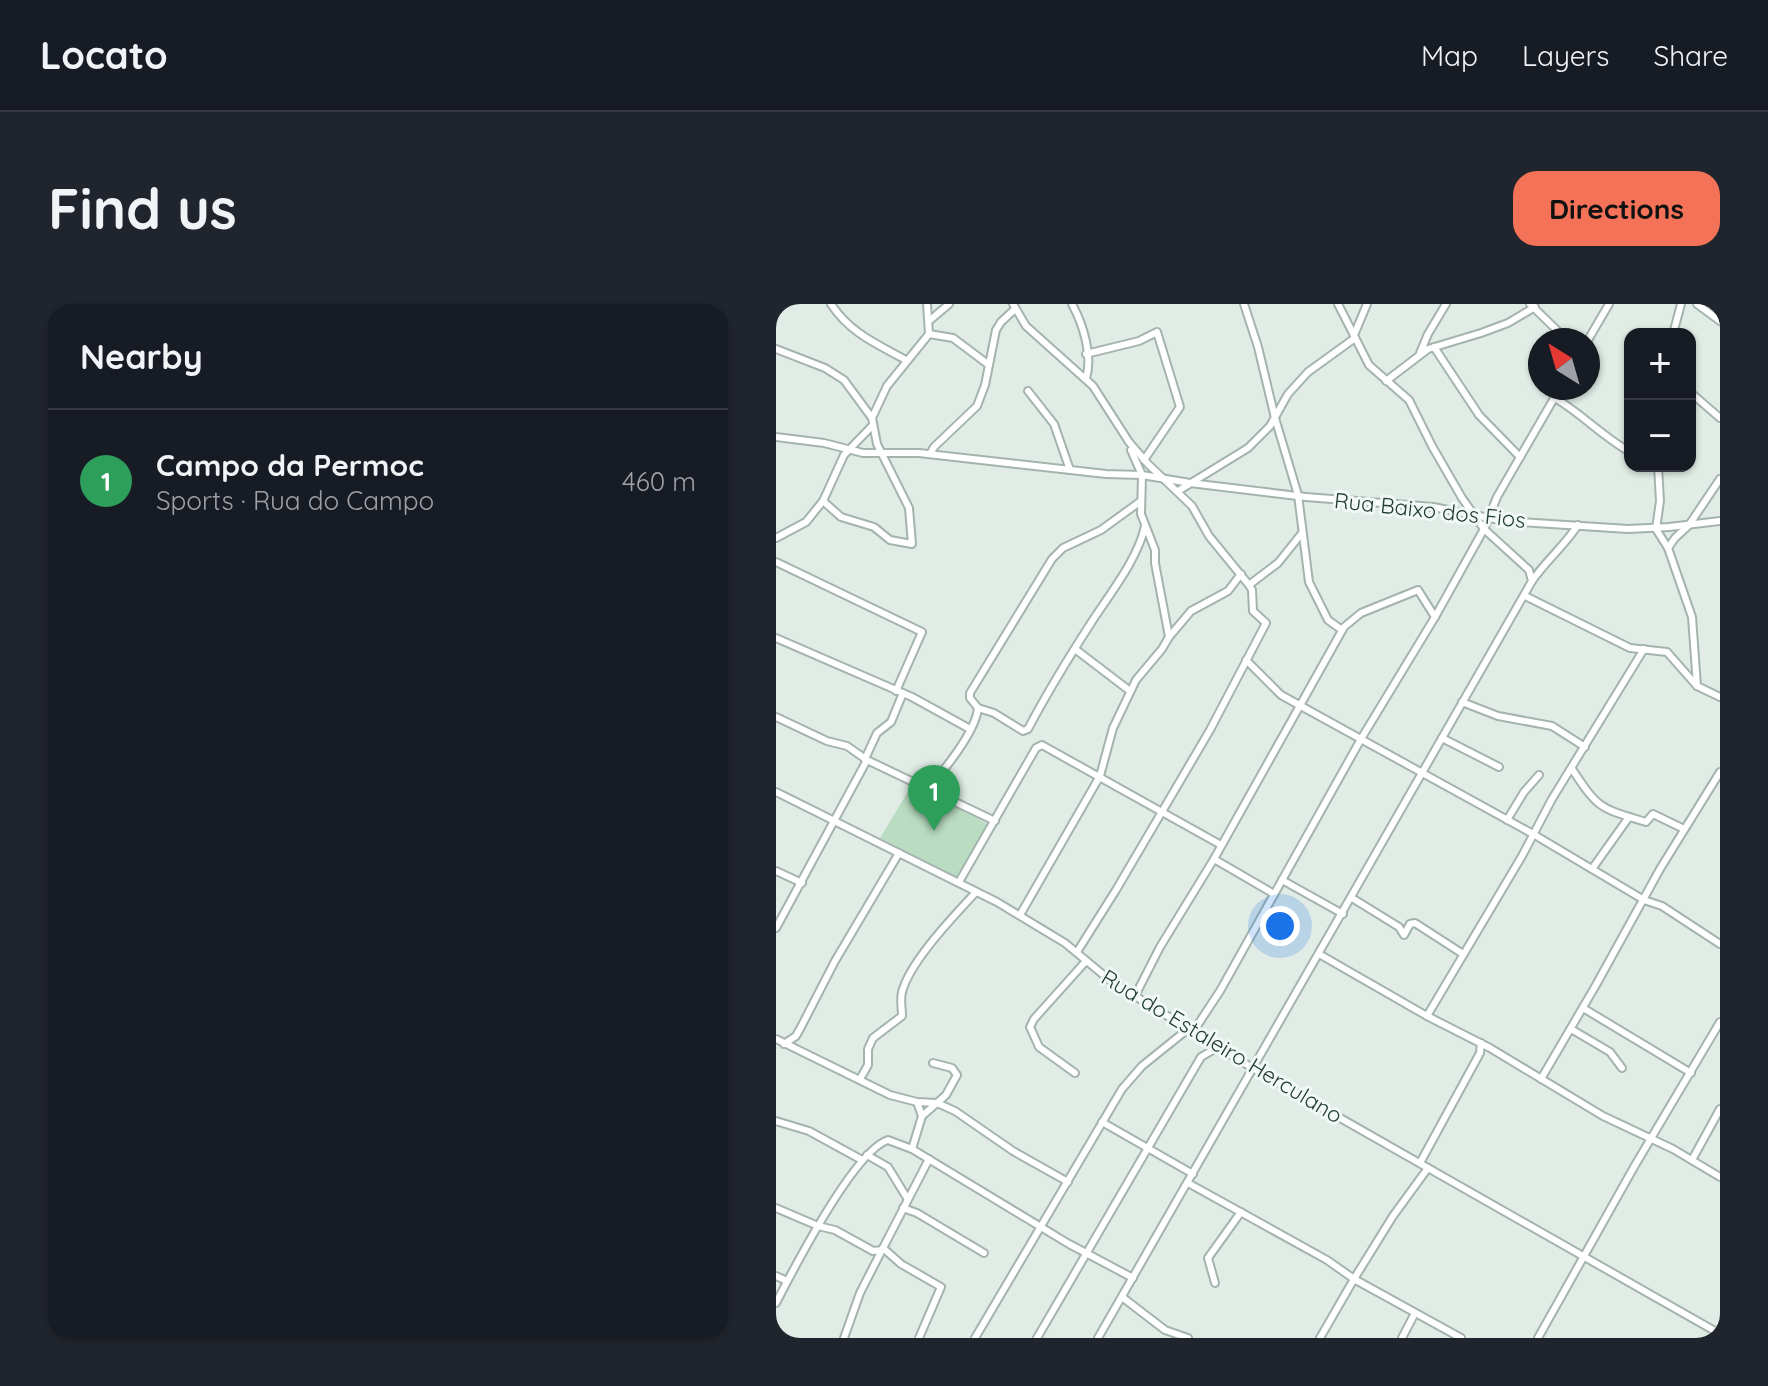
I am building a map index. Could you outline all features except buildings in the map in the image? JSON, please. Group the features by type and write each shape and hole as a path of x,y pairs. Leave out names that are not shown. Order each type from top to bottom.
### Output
{"street":[{"path":"831,304 870,343 906,360"},
{"path":"776,538 806,522 823,501 839,465 872,422 879,399 929,334 927,304"},
{"path":"929,321 949,304"},
{"path":"1072,304 1082,326 1088,368 1086,378"},
{"path":"1253,304 1245,306 1298,495 1309,582 1328,620 1342,630"},
{"path":"1338,304 1369,365 1409,400 1450,479 1473,513 1484,529 1529,570 1532,581"},
{"path":"1178,491 1239,455 1261,435 1288,394 1308,372 1355,337 1367,304"},
{"path":"1418,357 1446,304"},
{"path":"1595,328 1609,304"},
{"path":"1675,328 1681,304"},
{"path":"1697,304 1720,321"},
{"path":"1386,381 1434,347 1508,323 1532,306 1555,328"},
{"path":"930,454 977,406 998,326 1014,307 1035,334 1086,378 1129,442 1195,510 1209,536 1249,585 1253,611 1266,624 1161,813 1077,952"},
{"path":"1086,354 1139,341 1157,332 1180,407 1144,460"},
{"path":"929,334 953,338 989,365"},
{"path":"1434,347 1479,415 1520,457"},
{"path":"776,349 825,368 844,380 872,422 877,444 909,508 911,545 886,538 874,527 841,517 823,501"},
{"path":"1028,391 1053,421 1070,470"},
{"path":"1696,397 1720,418"},
{"path":"975,1338 1131,1077 1191,1031 1435,617 1484,529 1487,517 1554,400"},
{"path":"1558,400 1624,448"},
{"path":"776,437 873,454 930,454 1128,475 1142,485"},
{"path":"1129,442 1142,475 1141,501 1145,526 1155,550 1169,637"},
{"path":"873,454 877,444"},
{"path":"1657,472 1660,501 1656,529 1668,548 1692,617 1697,686"},
{"name":"Rua Baixo dos Fios","path":"1128,475 1298,495 1380,501 1473,513 1505,521 1656,529 1720,521"},
{"path":"1668,548 1689,525 1720,479"},
{"path":"1141,501 1101,530 1063,548 1052,559 970,693 978,708 1027,731 1117,584 1145,526"},
{"path":"1098,1338 1532,581 1562,549 1578,525"},
{"path":"1249,585 1278,563 1302,533"},
{"path":"776,562 922,632 891,722 877,733 835,821 776,928"},
{"path":"1020,915 1100,776 1113,728 1139,674 1191,611 1228,591 1241,574"},
{"path":"1135,996 1342,630 1361,613 1418,590 1435,617"},
{"path":"1525,596 1630,648 1667,652 1697,686 1720,697"},
{"path":"776,638 899,692 970,729"},
{"path":"1075,649 1130,691"},
{"path":"1427,1016 1644,649"},
{"path":"1246,660 1276,691 1301,706 1533,834 1644,900 1662,906 1720,944"},
{"path":"1462,702 1498,716 1552,726 1585,747"},
{"path":"926,789 941,774 970,729 978,708"},
{"path":"776,717 827,741 847,746 866,760 995,821"},
{"path":"1442,738 1499,767"},
{"path":"959,882 1039,745 1221,845"},
{"path":"1572,769 1594,801 1608,811 1648,822 1653,814 1684,829"},
{"path":"1541,1079 1720,772"},
{"path":"941,774 948,800"},
{"path":"1507,820 1539,775"},
{"name":"Rua do Estaleiro Herculano","path":"776,792 1020,915 1077,952 1135,996 1254,1069 1720,1334"},
{"path":"1592,869 1629,817"},
{"path":"784,1044 794,1038 801,1027 835,961 899,853"},
{"path":"1214,859 1274,894"},
{"path":"776,871 802,883"},
{"path":"1282,880 1343,914"},
{"path":"860,1079 868,1065 868,1049 873,1038 902,1016 901,995 909,976 976,892"},
{"path":"1352,898 1399,927 1404,935 1410,924 1415,923 1463,954"},
{"path":"1319,954 1490,1048 1603,1116 1651,1138 1720,1177"},
{"path":"1075,1073 1039,1047 1030,1027 1086,961"},
{"path":"1583,1008 1691,1073"},
{"path":"1538,1338 1720,1022"},
{"path":"1571,1029 1610,1052 1622,1068"},
{"path":"1037,1338 1201,1057 1202,1037"},
{"path":"776,1039 890,1095 937,1103 955,1111 1013,1151 1068,1182"},
{"path":"1420,1163 1480,1053 1481,1043"},
{"path":"1201,1057 1218,1047"},
{"path":"1480,1053 1490,1048"},
{"path":"912,1149 922,1116 946,1095 957,1075 952,1068 933,1063"},
{"path":"917,1102 922,1116"},
{"path":"1692,1160 1720,1109"},
{"path":"776,1121 809,1131 888,1167 907,1198"},
{"path":"1102,1122 1193,1174"},
{"path":"776,1303 818,1226 865,1157 888,1140 912,1149 1086,1254 1133,1278"},
{"path":"844,1338 860,1293 929,1159"},
{"path":"1320,1338 1393,1216 1428,1168"},
{"path":"1188,1183 1461,1338"},
{"path":"776,1208 835,1230 941,1287 919,1338"},
{"path":"903,1208 917,1213 984,1253"},
{"path":"1215,1283 1208,1258 1241,1212"},
{"path":"776,1276 787,1281"},
{"path":"1122,1297 1160,1327 1188,1338"},
{"path":"1402,1338 1415,1313"}],"green space":[{"path":"912,785 988,824 956,877 880,838"}],"place":[{"name":"Campo da Permoc","path":"934,831"}]}
